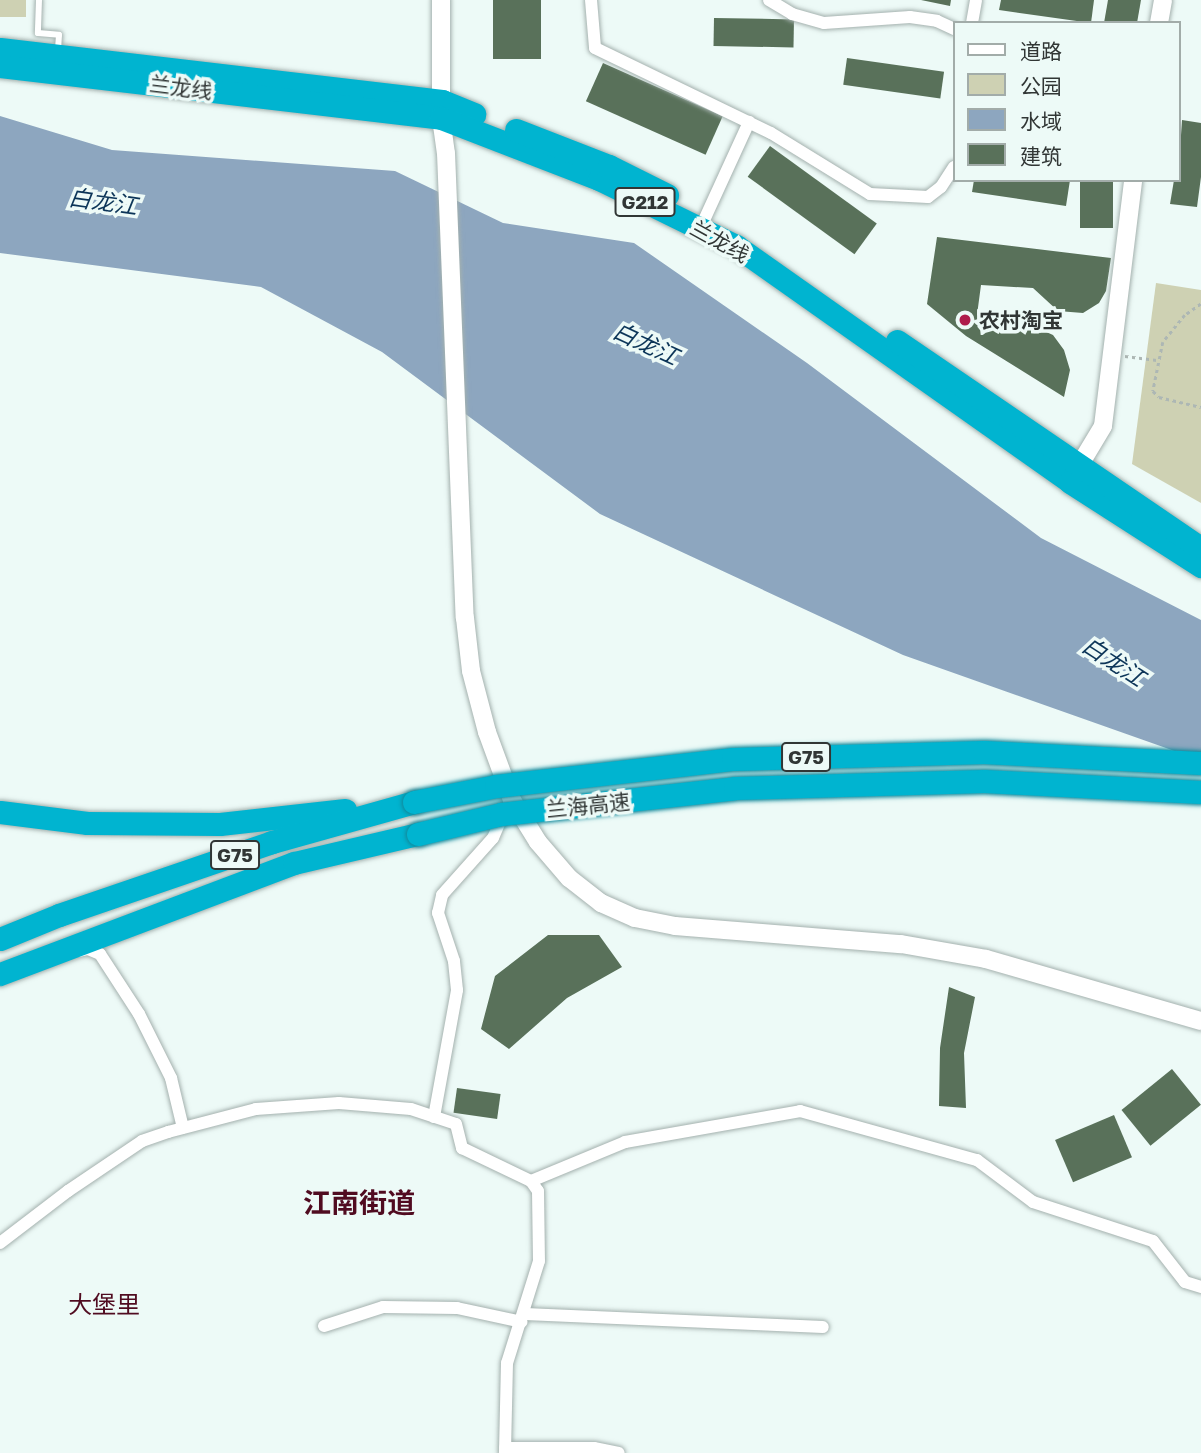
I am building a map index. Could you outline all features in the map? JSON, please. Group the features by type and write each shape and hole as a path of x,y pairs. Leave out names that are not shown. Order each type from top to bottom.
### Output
{"highway":[{"name":"兰龙线","path":"0,49 441,109 703,222 1074,475 1201,566"},
{"name":"兰龙线","path":"0,66 441,109"},
{"name":"兰龙线","path":"1074,475 1201,547"},
{"name":"兰海高速","path":"0,939 59,915 272,842 414,802 496,786 733,759 984,752 1201,763"},
{"name":"兰海高速","path":"0,974 64,947 294,863 501,814 735,788 984,781 1201,792"},
{"path":"0,812 87,823 220,824 414,802"}],"street":[{"path":"441,0 441,109 446,153 465,618 471,671 487,732 512,800 538,842 569,878 601,903 635,918 675,926 901,944 986,959 1201,1021"},
{"path":"591,0 595,48 749,122 870,194 928,197 941,187 953,169"},
{"path":"769,0 792,14 824,23 910,17 937,21 953,29"},
{"path":"972,21 976,0"},
{"path":"1159,21 1163,0"},
{"path":"703,222 749,122"},
{"path":"1074,475 1103,426 1133,182"},
{"path":"435,1117 457,990 454,961 438,913 442,895 493,838 512,800"},
{"path":"36,964 88,948 100,954 139,1014 171,1078 183,1128"},
{"path":"0,1243 68,1191 142,1141 183,1128 256,1109 339,1103 411,1109 456,1124 462,1148 531,1181 538,1191 539,1261 507,1363 505,1451 594,1448 619,1453"},
{"path":"531,1181 625,1142 800,1111 977,1160 1032,1202 1153,1241 1185,1282 1201,1287"},
{"path":"324,1326 383,1307 457,1308 523,1318 823,1327"}],"lane":[{"path":"39,0 38,33 59,34 58,56"}],"path":[{"path":"1201,304 1185,315 1163,342 1153,391 1159,397 1201,407"},
{"path":"1111,354 1160,360"}],"green space":[{"path":"0,0 26,0 26,17 0,17"},
{"path":"1156,283 1201,290 1201,503 1132,464"}],"water":[{"name":"白龙江","path":"0,116 112,150 395,171 503,223 634,243 807,363 1041,538 1201,620 1201,766 1183,754 903,655 600,514 382,352 261,287 0,253"}],"building":[{"path":"493,0 541,0 541,59 493,59"},
{"path":"921,0 951,0 950,6"},
{"path":"1001,0 1094,0 1091,21 999,10"},
{"path":"1108,0 1141,0 1137,21 1104,21"},
{"path":"714,18 794,19 793,47 714,46"},
{"path":"847,58 944,72 940,98 843,85"},
{"path":"603,63 723,116 706,155 586,101"},
{"path":"1182,120 1201,123 1201,177 1197,207 1170,204 1174,182 1180,182"},
{"path":"770,146 877,224 854,254 748,177"},
{"path":"974,182 1070,182 1066,206 972,192"},
{"path":"1080,182 1113,182 1113,228 1080,228"},
{"name":"农村淘宝","path":"937,237 1111,258 1106,291 1099,303 1083,313 1058,311 1033,288 981,285 977,315 1002,333 1016,324 1033,326 1053,335 1064,350 1070,370 1064,397 966,336 927,304"},
{"path":"548,935 599,935 622,967 567,998 509,1049 481,1029 495,976"},
{"path":"949,987 975,997 964,1053 966,1108 939,1106 940,1048"},
{"path":"1172,1069 1201,1105 1150,1146 1121,1110"},
{"path":"457,1088 501,1094 497,1119 454,1113"},
{"path":"1114,1115 1132,1157 1073,1182 1055,1140"}],"place":[{"name":"农村淘宝","path":"965,320"}],"district":[{"name":"江南街道","path":"359,1203"},
{"name":"大堡里","path":"104,1304"}]}
